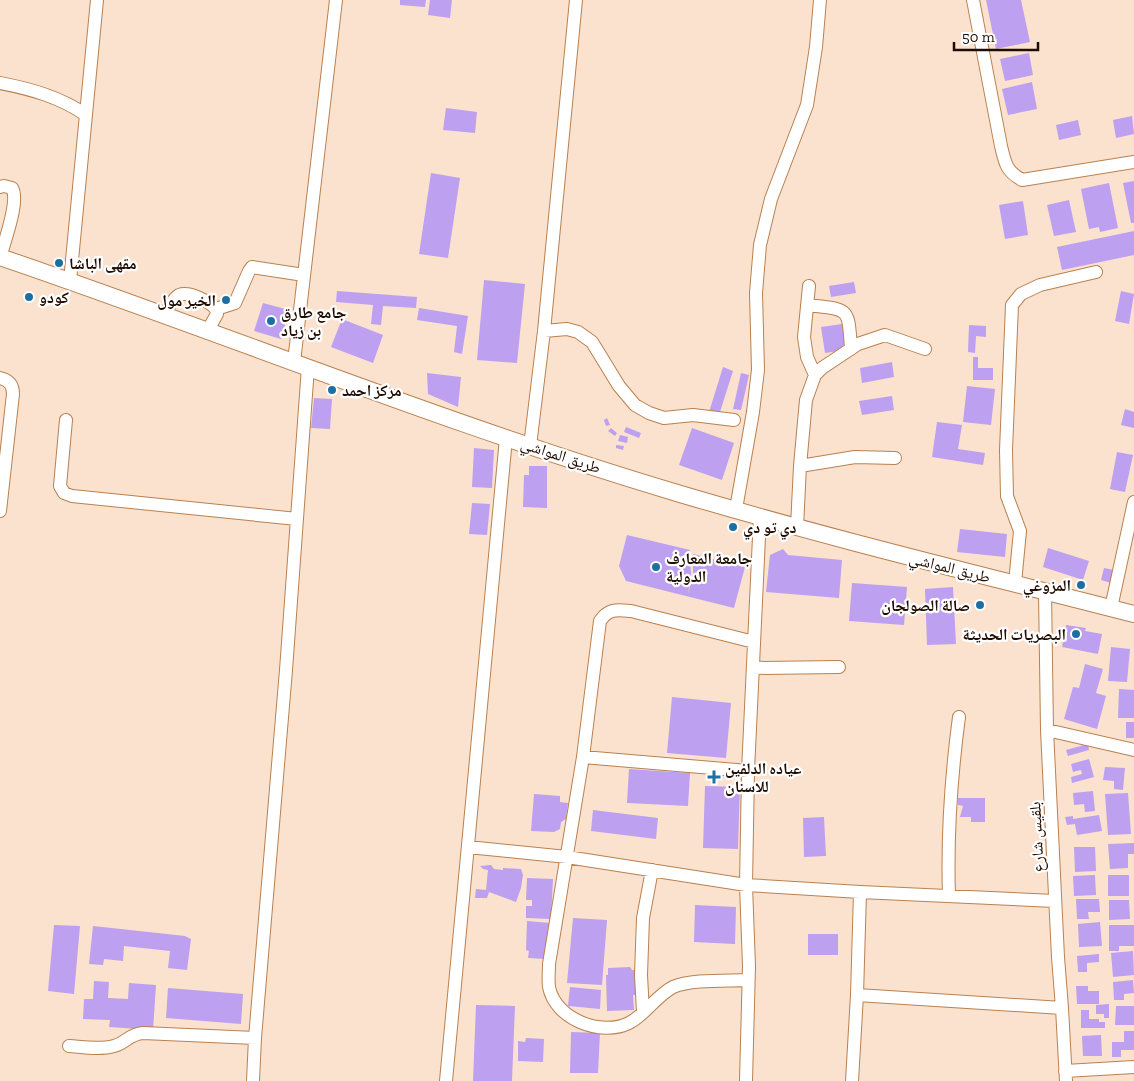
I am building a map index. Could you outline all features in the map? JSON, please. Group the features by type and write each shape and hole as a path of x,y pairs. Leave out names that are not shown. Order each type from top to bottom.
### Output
{"main road":[{"name":"طريق المواشي","path":"0,258 164,314 506,438 677,493 797,527 1134,614"}],"street":[{"path":"70,281 97,0"},
{"path":"254,1081 255,1038 297,519 304,275 336,0"},
{"path":"530,446 544,331 576,0"},
{"path":"736,509 753,412 758,370 756,293 760,245 771,199 807,105 816,47 820,0"},
{"path":"973,0 1000,146 1006,167 1012,174 1022,180 1134,162"},
{"path":"0,83 24,88 58,99 86,116"},
{"path":"0,187 12,188 15,195 14,207 0,258"},
{"path":"216,309 235,303 248,271 252,267 304,275"},
{"path":"1015,583 1020,531 1007,496 1006,450 1012,304 1021,294 1040,285 1096,272"},
{"path":"809,286 804,337 807,357 814,375"},
{"path":"164,314 176,298 180,295 189,295 212,305 216,309 217,314 208,330"},
{"path":"807,305 839,308 846,314 849,321 851,349"},
{"path":"544,331 567,330 578,332 592,342 619,386 635,405 649,413 664,418 692,415 734,420"},
{"path":"797,527 806,400 814,375 858,344 885,335 925,349"},
{"path":"0,378 10,382 13,387 13,394 0,511"},
{"path":"66,420 60,486 64,493 72,496 297,519"},
{"path":"446,1081 506,438"},
{"path":"800,466 855,458 895,458"},
{"path":"1110,608 1134,502"},
{"path":"746,1081 748,770 760,516"},
{"name":"بلقيس شارع","path":"1045,591 1047,730 1065,1076"},
{"path":"748,980 686,983 672,988 631,1022 618,1028 600,1028 580,1022 564,1013 556,1003 549,987 549,964 583,757 600,621 605,614 615,610 632,611 754,642"},
{"path":"753,668 839,667"},
{"path":"948,896 948,816 959,716"},
{"path":"1047,730 1134,750"},
{"path":"583,757 748,770"},
{"path":"468,847 567,857 746,885 1055,901"},
{"path":"643,1012 641,975 642,918 652,870"},
{"path":"852,1081 860,892"},
{"path":"857,995 1062,1008"},
{"path":"69,1046 111,1047 116,1046 136,1033 255,1038"},
{"path":"1065,1076 1134,1067"}],"building":[{"path":"400,0 426,0 425,7 400,5"},
{"path":"430,0 452,0 450,18 428,15"},
{"path":"986,0 1021,0 1030,42 996,49"},
{"path":"1029,53 1033,75 1005,81 1000,59"},
{"path":"1032,82 1037,109 1008,115 1002,89"},
{"path":"446,108 477,112 475,133 443,130"},
{"path":"1132,116 1134,134 1116,138 1113,120"},
{"path":"1078,120 1081,135 1059,140 1056,125"},
{"path":"431,173 460,178 448,258 419,254"},
{"path":"1134,181 1134,223 1131,223 1123,183"},
{"path":"1109,183 1118,228 1100,232 1099,227 1089,229 1081,189"},
{"path":"1069,200 1076,232 1054,236 1047,205"},
{"path":"1023,201 1028,235 1005,239 999,205"},
{"path":"1134,231 1134,255 1062,270 1057,247"},
{"path":"484,280 525,284 517,363 477,360"},
{"path":"854,282 856,293 831,297 829,286"},
{"path":"337,291 417,297 416,308 383,306 381,325 371,324 373,305 336,302"},
{"path":"1121,291 1134,294 1129,324 1115,321"},
{"path":"263,303 289,310 281,339 254,331"},
{"path":"419,308 468,316 462,354 454,352 457,326 417,320"},
{"path":"342,319 383,335 373,363 331,347"},
{"path":"842,324 846,350 825,353 821,327"},
{"path":"969,325 986,326 986,337 976,336 975,353 968,352"},
{"path":"973,357 978,357 978,368 993,368 993,380 973,380"},
{"path":"892,362 894,377 862,383 860,368"},
{"path":"723,367 733,371 719,415 709,412"},
{"path":"427,373 461,377 458,407 428,394"},
{"path":"741,373 749,375 741,410 733,409"},
{"path":"967,386 995,389 991,425 963,422"},
{"path":"892,396 894,410 862,415 859,401"},
{"path":"314,398 332,399 330,429 311,428"},
{"path":"1125,409 1134,412 1134,428 1121,425"},
{"path":"607,418 610,425 606,426 604,420"},
{"path":"937,422 962,425 958,449 985,453 983,465 932,457"},
{"path":"626,427 641,433 639,438 624,432"},
{"path":"611,428 617,433 615,436 608,431"},
{"path":"692,428 734,443 722,480 679,465"},
{"path":"620,435 628,437 627,443 618,441"},
{"path":"616,445 624,446 623,450 616,448"},
{"path":"474,448 494,450 492,488 472,487"},
{"path":"1117,452 1133,455 1125,492 1110,489"},
{"path":"529,466 547,466 547,508 523,507 524,475 529,475"},
{"path":"472,503 490,504 487,535 469,534"},
{"path":"960,529 1007,534 1005,557 957,552"},
{"path":"627,535 690,550 691,574 688,594 693,574 693,554 745,567 734,608 626,581 619,566"},
{"path":"1048,548 1089,561 1083,580 1043,567"},
{"path":"783,549 788,555 842,560 839,598 766,592 770,555"},
{"path":"1104,568 1114,570 1111,583 1101,580"},
{"path":"852,583 907,587 904,625 849,621"},
{"path":"953,587 956,644 927,645 925,589"},
{"path":"1066,625 1086,628 1085,631 1102,634 1098,654 1062,647"},
{"path":"1111,647 1130,649 1127,682 1108,681"},
{"path":"1085,664 1103,669 1096,693 1106,696 1097,729 1064,719 1073,687 1079,688"},
{"path":"1119,689 1134,690 1134,718 1118,718"},
{"path":"672,697 731,703 726,758 667,753"},
{"path":"1126,722 1134,722 1134,738 1126,738"},
{"path":"1088,744 1089,750 1068,756 1066,750"},
{"path":"1089,759 1094,777 1072,783 1071,777 1082,774 1081,770 1073,772 1071,764"},
{"path":"1105,767 1125,768 1123,790 1114,789 1114,781 1103,780"},
{"path":"629,769 690,773 688,806 627,803"},
{"path":"705,786 740,787 738,849 703,848"},
{"path":"1093,791 1095,811 1085,812 1084,804 1074,805 1073,793"},
{"path":"1128,793 1131,834 1108,835 1105,794"},
{"path":"534,794 560,796 560,802 568,803 566,819 561,822 560,829 554,832 531,831"},
{"path":"958,798 985,798 985,822 971,822 971,817 960,817 963,806 958,805"},
{"path":"593,810 658,818 656,839 591,831"},
{"path":"1099,815 1102,831 1077,835 1075,824 1067,825 1065,817 1073,816 1073,819"},
{"path":"824,817 826,856 804,857 803,818"},
{"path":"1134,843 1134,854 1128,854 1128,868 1110,869 1108,844"},
{"path":"1074,847 1095,847 1096,871 1075,872"},
{"path":"491,865 494,869 521,869 523,875 516,902 489,892 487,898 475,898 476,889 486,890 488,870 480,866"},
{"path":"1095,875 1096,895 1074,896 1073,876"},
{"path":"1108,875 1129,875 1129,896 1108,896"},
{"path":"527,878 553,879 551,919 526,918 526,906 532,906 532,900 526,900"},
{"path":"1076,899 1099,899 1100,912 1088,912 1089,919 1077,919"},
{"path":"1109,900 1129,900 1130,919 1109,920"},
{"path":"695,905 736,907 735,944 694,942"},
{"path":"573,918 607,920 602,985 567,983"},
{"path":"527,921 550,923 545,959 528,958 529,951 526,950"},
{"path":"1100,922 1102,946 1079,947 1078,924"},
{"path":"54,925 80,926 74,994 48,991"},
{"path":"1109,925 1134,925 1134,946 1119,946 1119,951 1109,951"},
{"path":"93,926 185,936 191,939 187,970 168,968 170,951 124,946 123,961 104,959 103,965 89,964"},
{"path":"808,934 838,934 838,955 808,955"},
{"path":"1133,951 1134,975 1113,977 1111,953"},
{"path":"1099,954 1099,962 1087,963 1087,972 1078,972 1077,956"},
{"path":"630,967 632,970 639,969 638,995 633,995 634,1010 607,1011 606,975 608,975 608,968"},
{"path":"1133,980 1134,993 1124,994 1124,1000 1114,1000 1113,982"},
{"path":"94,981 109,982 108,998 128,999 129,983 156,985 153,1030 109,1027 110,1020 83,1019 84,999 93,999"},
{"path":"1076,986 1088,986 1088,991 1099,991 1099,1004 1077,1004"},
{"path":"570,987 601,990 600,1009 568,1006"},
{"path":"168,988 243,994 241,1024 166,1018"},
{"path":"1109,1004 1109,1018 1104,1018 1104,1014 1096,1014 1096,1005"},
{"path":"476,1005 515,1006 512,1081 473,1081"},
{"path":"1116,1006 1134,1006 1134,1025 1115,1025"},
{"path":"1081,1010 1089,1010 1089,1019 1099,1019 1099,1022 1105,1022 1105,1028 1081,1028"},
{"path":"1124,1031 1134,1031 1134,1050 1121,1050 1121,1057 1112,1057 1112,1042 1124,1042"},
{"path":"571,1032 600,1033 598,1073 570,1073"},
{"path":"1101,1035 1102,1056 1083,1056 1082,1036"},
{"path":"526,1038 544,1039 543,1062 518,1061 518,1041 525,1042"}],"place":[{"name":"مقهى الباشا","path":"59,263"},
{"name":"كودو","path":"29,297"},
{"name":"الخير مول","path":"226,300"},
{"name":"جامع طارق بن زياد","path":"271,321"},
{"name":"مركز احمد","path":"332,390"},
{"name":"دي تو دي","path":"733,527"},
{"name":"جامعة المعارف الدولية","path":"656,567"},
{"name":"المزوغي","path":"1081,585"},
{"name":"صالة الصولجان","path":"980,605"},
{"name":"البصريات الحديثة","path":"1076,634"},
{"name":"عياده الدلفين للاسنان","path":"714,777"}]}
